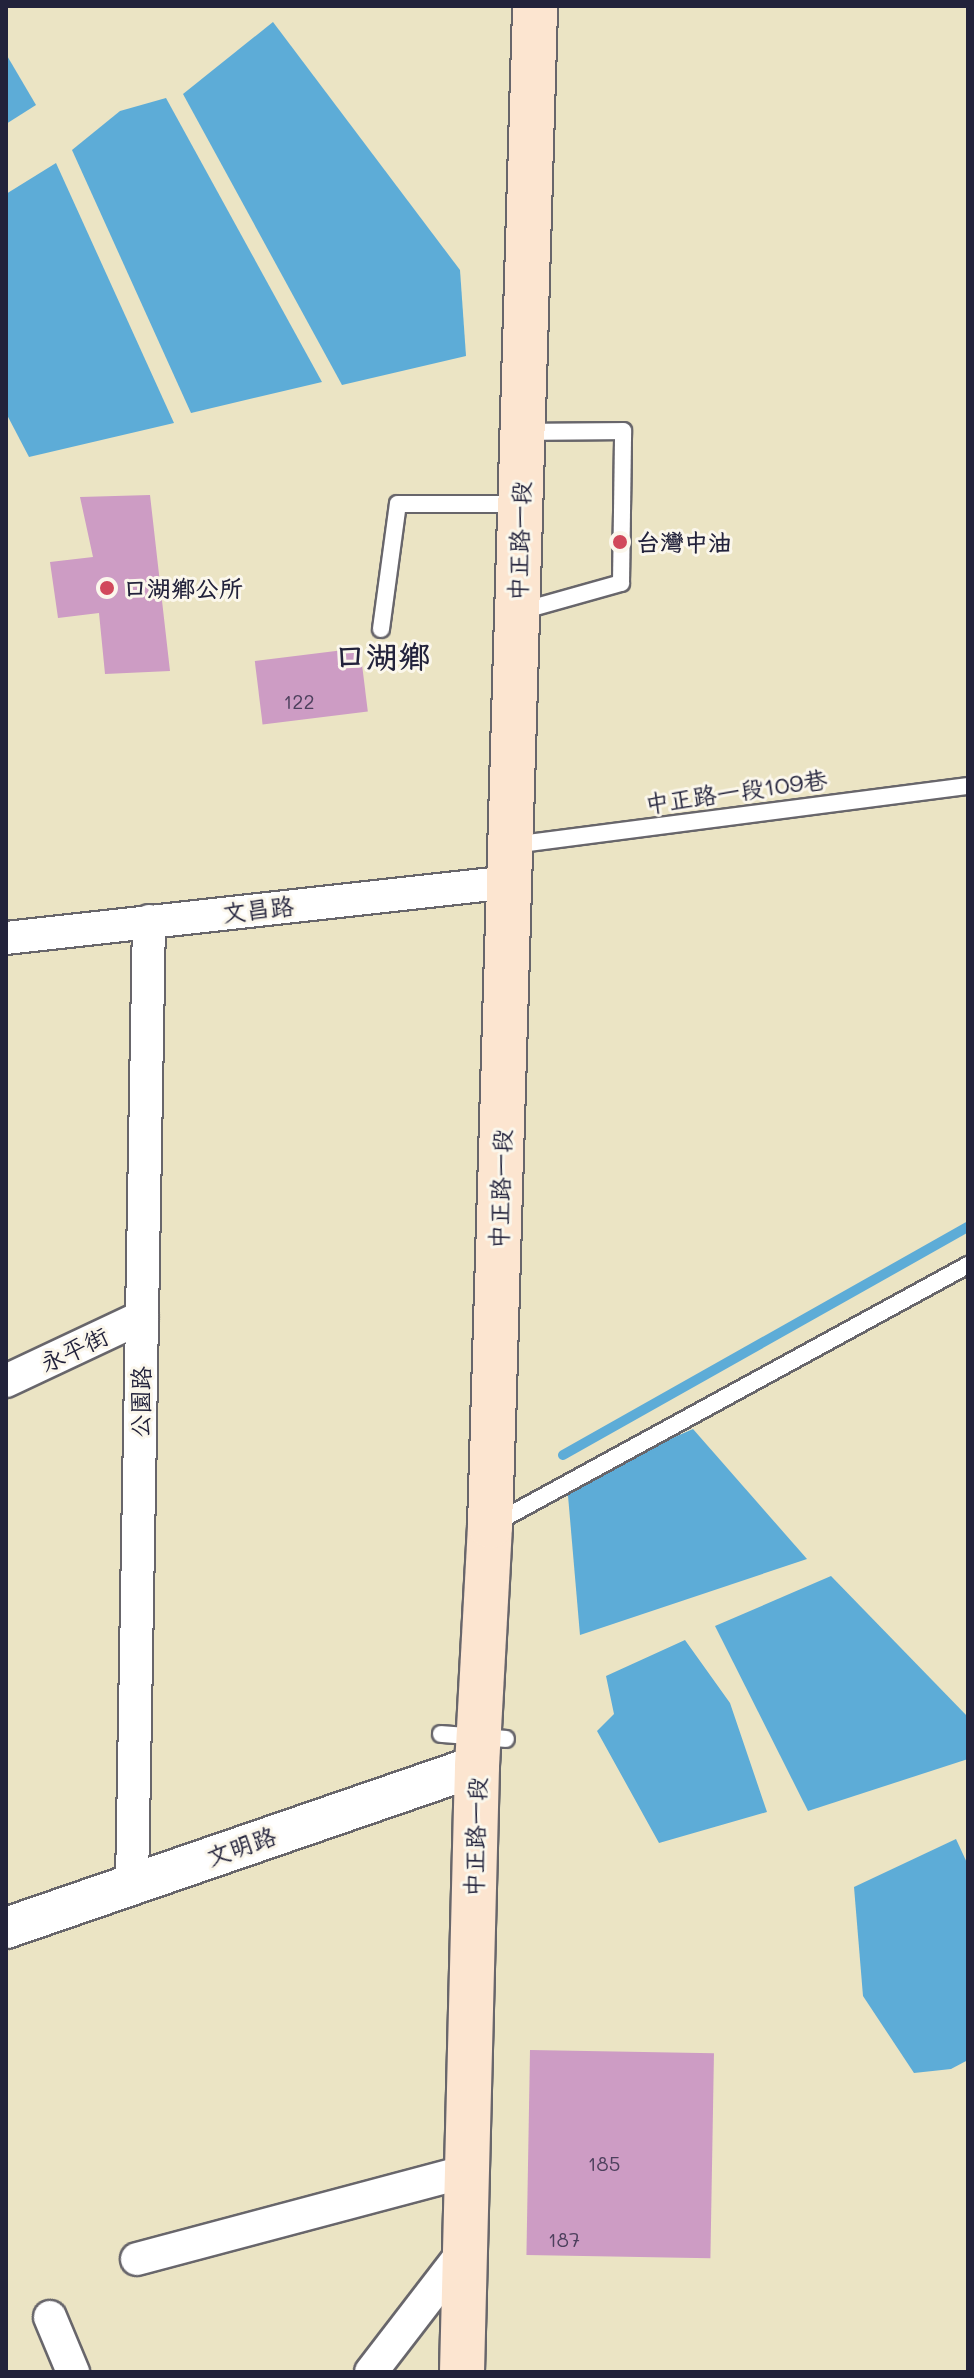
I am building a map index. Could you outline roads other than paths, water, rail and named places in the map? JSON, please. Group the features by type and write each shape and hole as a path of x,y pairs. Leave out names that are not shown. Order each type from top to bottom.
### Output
{"main road":[{"name":"中正路一段","path":"462,2372 462,2254 476,1744 490,1526 535,6"}],"street":[{"name":"文昌路","path":"6,938 149,921 510,864"},
{"name":"公園路","path":"132,1884 149,921"},
{"name":"永平街","path":"6,1381 142,1317"},
{"name":"文明路","path":"6,1928 132,1884 476,1744"},
{"path":"137,2259 464,2172"},
{"path":"371,2372 462,2254"},
{"path":"50,2317 73,2372"}],"lane":[{"path":"517,613 621,583 623,431 522,432"},
{"path":"381,629 398,504 520,504"},
{"name":"中正路一段109巷","path":"510,864 968,786"},
{"path":"490,1526 968,1265"}],"water":[{"path":"273,22 460,270 466,356 342,385 183,94"},
{"path":"6,54 36,105 6,124"},
{"path":"166,98 322,382 191,413 72,150 120,111"},
{"path":"56,163 174,423 29,457 6,413 6,194"},
{"path":"693,1429 807,1559 580,1635 567,1484"},
{"path":"831,1576 968,1717 968,1759 808,1811 715,1626"},
{"path":"685,1640 730,1703 767,1812 659,1843 597,1731 614,1714 606,1676"},
{"path":"956,1839 968,1865 968,2060 951,2069 914,2073 863,1996 854,1887"}],"waterway":[{"path":"563,1455 968,1227"}],"place":[{"name":"台灣中油","path":"620,542"},
{"name":"口湖鄉公所","path":"107,588"}],"district":[{"name":"口湖鄉","path":"382,655"}]}
